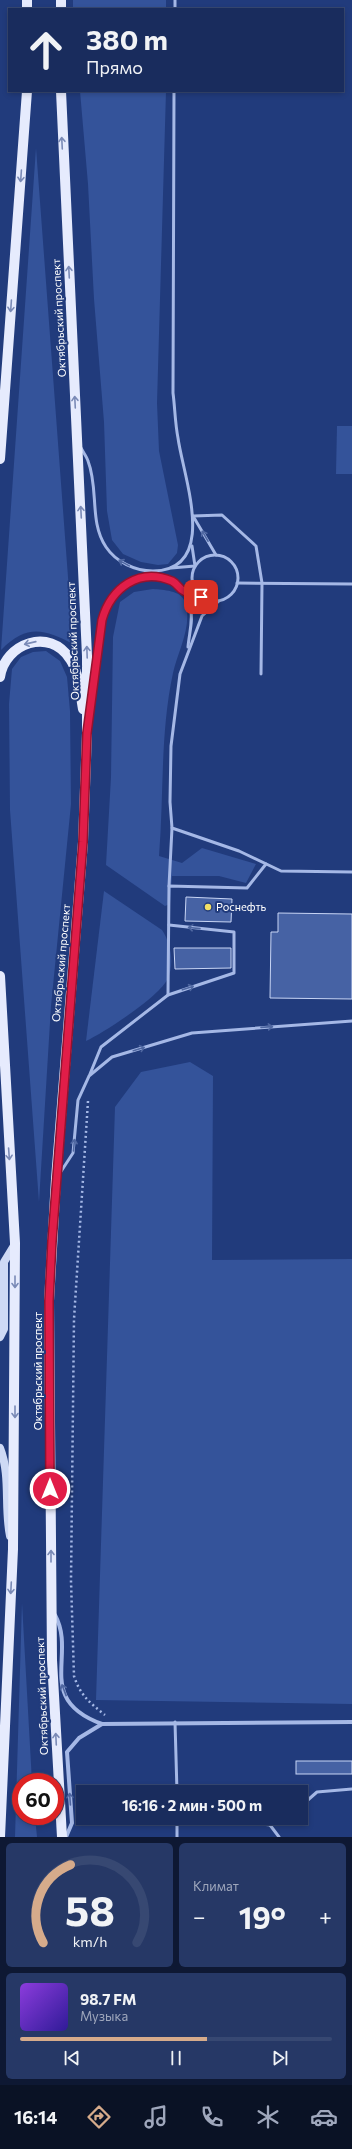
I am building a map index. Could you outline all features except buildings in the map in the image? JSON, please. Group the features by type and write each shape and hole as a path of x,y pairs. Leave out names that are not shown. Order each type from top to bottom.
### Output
{"main road":[{"path":"0,459 26,92"},
{"name":"Октябрьский проспект","path":"61,92 87,656 87,733 83,842 56,1179 49,1301 52,1660 62,1837"},
{"path":"0,677 6,660 19,646 38,641 56,646 66,654 73,664 87,733"},
{"name":"Октябрьский проспект","path":"0,976 6,1115 15,1243 13,1549 0,1837"},
{"path":"0,1337 4,1329 4,1262 15,1243"},
{"path":"0,1448 5,1465 6,1518 13,1549"}],"street":[{"path":"52,1610 60,1625 62,1690 80,1711 102,1724"},
{"path":"66,1837 72,1823 67,1752 79,1738 102,1724 175,1722 352,1722"}],"lane":[{"path":"174,92 174,393 178,438 193,516 192,542 195,566 191,578 194,595 191,609 188,651"},
{"path":"77,441 88,462 97,524 107,549 122,563 150,571 195,566 204,558 216,555 224,557 233,564 237,572 238,582 232,594 219,601 202,616 180,674 171,746 170,802 172,828 169,886 168,995"},
{"path":"193,516 222,515 256,546 262,583 261,674"},
{"path":"193,516 216,555"},
{"path":"168,568 183,560 192,542"},
{"path":"87,733 102,620 111,597 121,586 133,581 146,578 171,581 178,585 183,591 191,609"},
{"path":"238,582 352,584"},
{"path":"194,590 201,597"},
{"path":"183,591 210,601 219,601"},
{"path":"172,828 239,852 280,871 352,872"},
{"path":"169,886 248,888 266,864"},
{"path":"56,1179 73,1154 78,1100 101,1047 168,995 234,973 234,932 169,925"},
{"path":"89,1076 112,1057 192,1033 352,1021"},
{"path":"175,1722 177,1785"},
{"path":"308,1800 317,1792 352,1789"},
{"path":"177,1825 177,1837"},
{"path":"270,1825 279,1837"}],"path":[{"path":"88,1099 74,1319 71,1581 74,1676 78,1688 87,1701 117,1723"}],"shaded area":[{"path":"73,0 166,0 166,8 73,8"},
{"path":"80,92 166,92 157,403 159,451 178,545 177,553 168,564 158,565 141,562 123,554 112,540 107,511 104,422 94,299 88,184"},
{"path":"36,148 73,644 44,632 36,632 19,636 1,650"},
{"path":"337,426 352,426 352,474 336,474"},
{"path":"153,589 171,591 180,595 185,602 187,611 186,629 173,673 166,718 159,856 182,863 202,848 256,864 246,883 219,876 172,876 170,904 165,906 106,865 111,777 113,637 120,602 134,592"},
{"path":"46,651 60,661 67,677 70,711 71,804 51,1006 39,1202 10,810 9,704 12,669 21,657 33,652"},
{"path":"104,891 162,930 170,948 171,968 167,980 153,996 117,1022 86,1041"},
{"path":"190,1062 213,1076 212,1260 352,1259 352,1704 96,1700 115,1107 141,1072"},
{"path":"22,1603 31,1773 17,1773"},
{"path":"15,1825 36,1825 37,1837 15,1837"}],"place":[{"name":"Роснефть","path":"208,907"}],"route":[{"path":"50,1489 49,1301 52,1241 83,842 87,733 100,646 100,629 104,610 111,597 121,586 133,581 146,578 158,578 171,581 178,585 183,591 201,597"}]}
